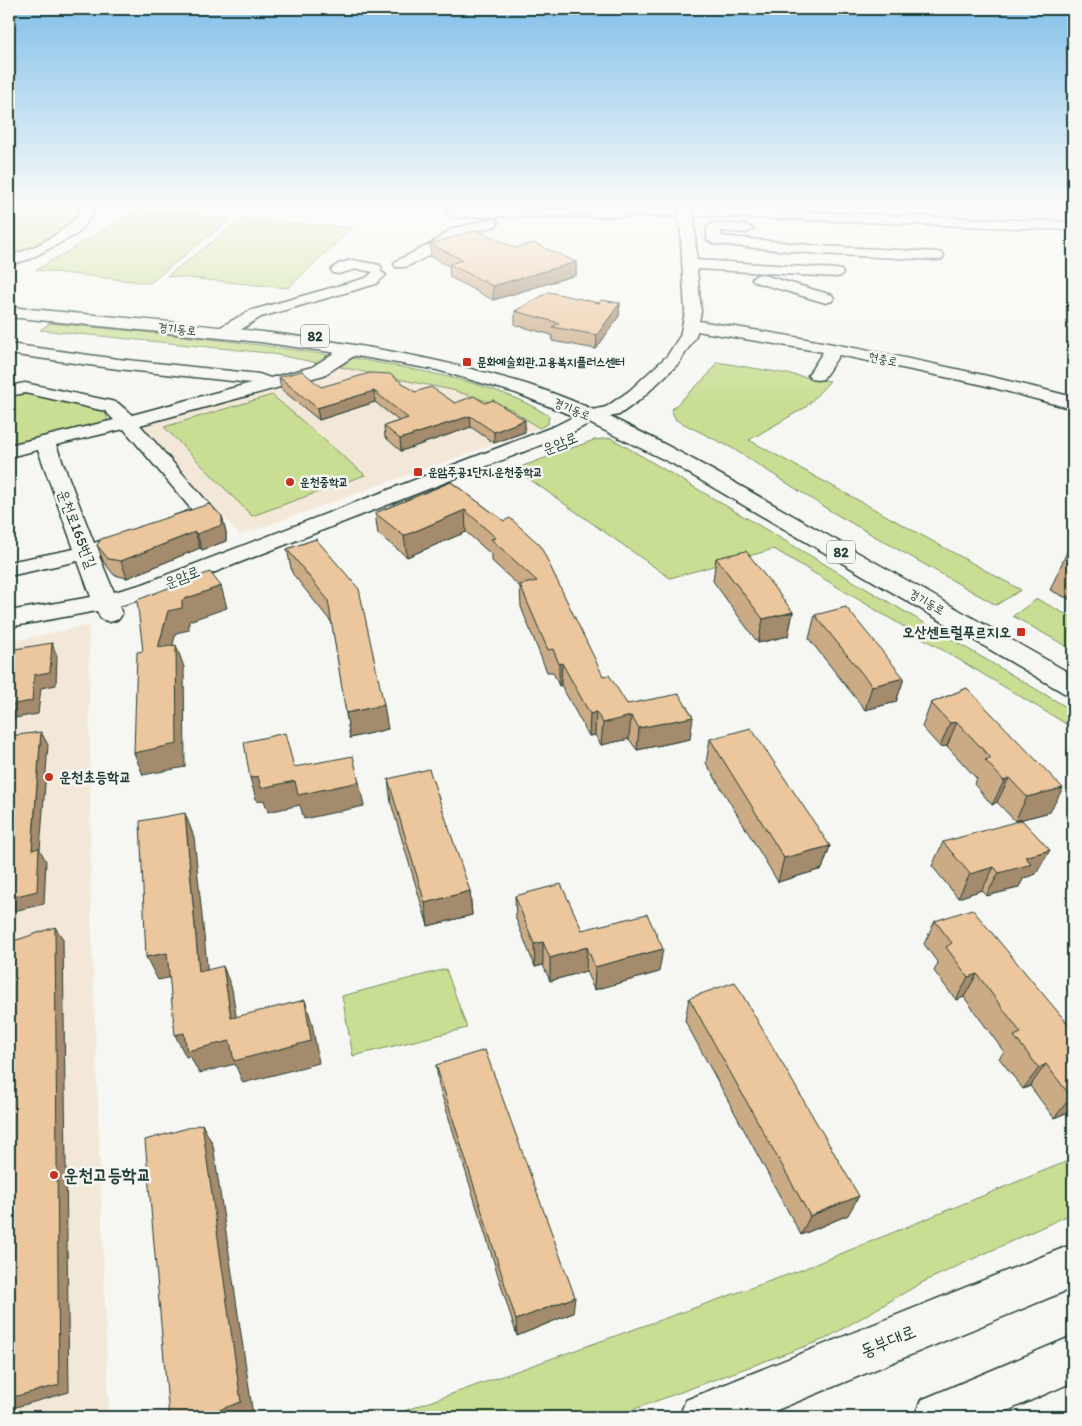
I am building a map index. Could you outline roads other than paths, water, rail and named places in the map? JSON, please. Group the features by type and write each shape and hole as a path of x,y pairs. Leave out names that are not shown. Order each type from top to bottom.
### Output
{"street":[{"path":"228,330 255,314 371,280 377,272 396,276 409,272"},
{"path":"691,272 693,312 691,325"},
{"path":"734,272 826,298"},
{"path":"828,272 836,272"},
{"name":"경기동로","path":"9,306 228,330 439,365 522,389 602,417 663,434 712,460 1069,665"},
{"name":"경기동로","path":"9,312 325,338 468,364 548,386 724,484 1073,687"},
{"name":"현충로","path":"691,325 834,349 1032,391 1073,403"},
{"name":"운암로","path":"9,632 161,597 570,440 635,395 673,359 688,336 691,325"},
{"path":"817,375 834,349"},
{"path":"9,451 128,422 318,371 351,350"},
{"path":"9,569 86,553 206,513 128,422 111,406 17,390 9,351 259,379 266,385"},
{"name":"운천로165번길","path":"45,443 108,608"},
{"name":"운암로","path":"9,619 108,608"},
{"name":"동부대로","path":"703,1417 1073,1266"},
{"path":"938,1417 1073,1359"}],"place":[{"name":"문화예술회관.고용복지플러스센터","path":"467,362"},
{"name":"운암주공1단지.운천중학교","path":"418,472"},
{"name":"운천중학교","path":"290,482"},
{"name":"오산센트럴푸르지오","path":"1021,632"},
{"name":"운천초등학교","path":"49,777"},
{"name":"운천고등학교","path":"54,1175"}]}
